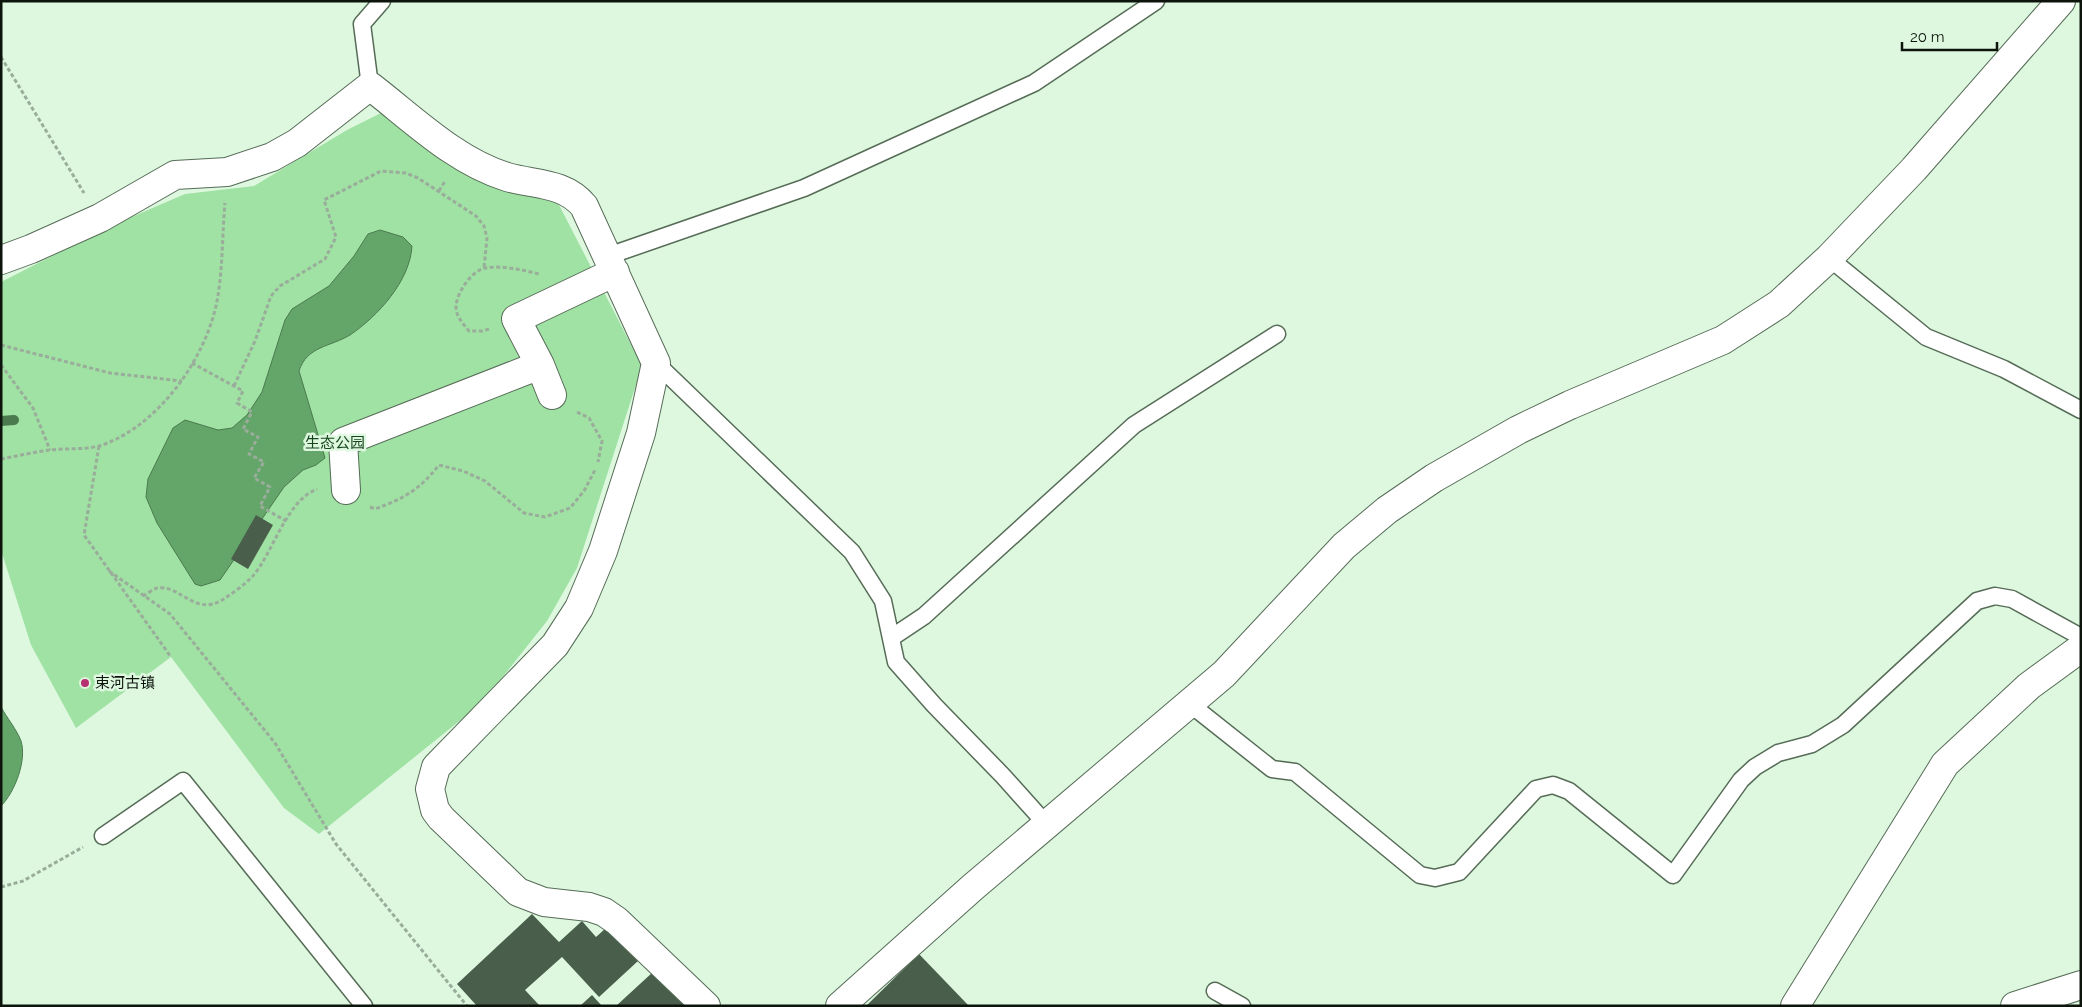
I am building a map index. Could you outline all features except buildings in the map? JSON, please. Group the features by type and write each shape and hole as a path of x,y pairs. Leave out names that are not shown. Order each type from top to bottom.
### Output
{"street":[{"path":"840,1006 973,887 1224,674 1344,546 1387,510 1434,478 1518,430 1570,405 1723,340 1779,304 1829,258 1934,147 2061,1"},
{"path":"1,260 31,250 100,218 175,175 199,176 227,172 272,157 297,143 370,86 467,160 508,177 561,188 578,198 584,206 656,363 641,433 603,551 580,608 555,645 436,767 430,789 433,804 441,818 518,892 544,902 572,904 604,912 706,1006"},
{"path":"552,395 540,365 516,319 611,264"},
{"path":"346,490 343,442 540,365"},
{"path":"1795,1006 1945,764 2029,686 2081,648"},
{"path":"2015,1006 2081,985"}],"lane":[{"path":"370,86 362,24 382,1"},
{"path":"611,264 804,188 1034,83 1156,1"},
{"path":"1829,258 1926,337 2004,369 2081,410"},
{"path":"891,638 924,616 1134,425 1277,334"},
{"path":"656,363 852,552 883,601 896,662 1047,825"},
{"path":"1190,704 1272,769 1295,772 1420,875 1435,878 1459,872 1536,789 1553,785 1569,791 1673,875 1741,780 1755,767 1778,753 1812,744 1843,725 1977,602 1994,596 2012,599 2081,636"},
{"path":"103,836 184,781 364,1006"},
{"path":"1215,990 1242,1006"}],"path":[{"path":"1,56 100,218"},
{"path":"234,386 255,341 271,296 280,286 324,259 336,238 324,200 381,171 394,170 418,178 476,216 484,226 487,238 484,268"},
{"path":"1,459 50,450 98,446 130,431 151,414 182,381 209,328 217,301 227,172"},
{"path":"1,345 110,373 182,381"},
{"path":"192,363 243,391 236,403 252,412 243,428 258,437 249,454 264,462 254,478 270,487 260,506 286,521"},
{"path":"1,365 33,408 50,450"},
{"path":"143,596 156,588 168,590 203,605 215,604 227,598 252,577 299,500 309,492 333,486 346,490 353,500 375,509 403,499 423,485 440,465 463,471 484,481 524,513 545,518 570,508 584,491 596,468 602,441 589,418 552,395"},
{"path":"98,446 84,535 170,657"},
{"path":"108,571 170,614 275,743 336,844 467,1006"},
{"path":"1,887 23,881 103,836"}],"green space":[{"name":"生态公园","path":"383,112 557,201 642,366 577,568 547,621 483,702 319,834 284,808 171,657 76,728 31,645 1,550 1,282 113,225 185,194 254,186 347,130"}],"shaded area":[{"path":"380,230 403,237 412,246 410,259 399,285 381,308 361,327 350,335 313,352 303,363 299,371 325,458 316,465 303,470 284,487 220,580 201,586 195,584 157,523 146,497 148,479 173,428 185,420 218,430 232,428 247,415 262,392 285,320 292,309 329,286 354,256 368,234"},
{"path":"1,707 21,741 22,757 15,784 1,806"}],"waterway":[{"path":"1,421 14,420"}],"place":[{"name":"束河古镇","path":"85,683"}]}
